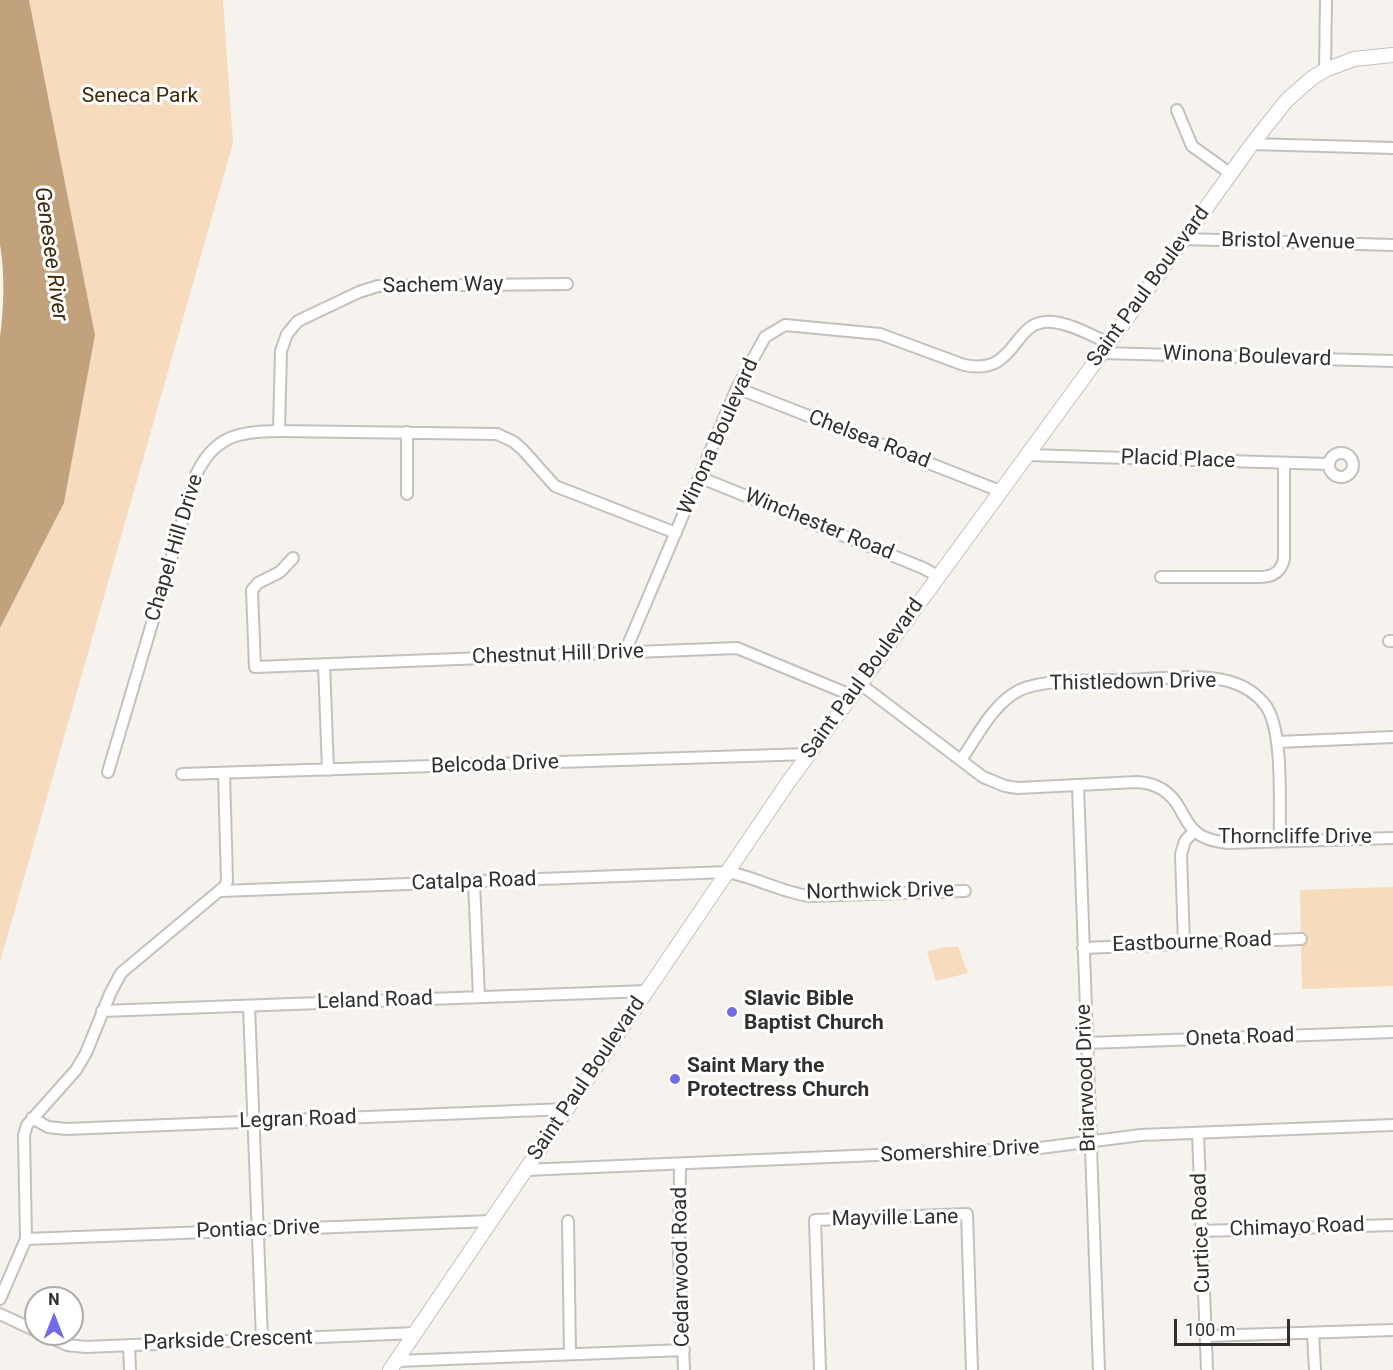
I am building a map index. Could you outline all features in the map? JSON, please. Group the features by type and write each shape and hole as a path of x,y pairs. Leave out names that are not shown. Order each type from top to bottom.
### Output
{"main road":[{"name":"Saint Paul Boulevard","path":"393,1365 809,754 1252,144 1299,88 1325,70 1354,59 1393,55"}],"street":[{"path":"1325,70 1326,0"},
{"path":"1177,110 1192,146 1231,174"},
{"path":"1252,144 1393,148"},
{"name":"Bristol Avenue","path":"1184,239 1393,245"},
{"name":"Sachem Way","path":"279,430 283,342 291,327 306,316 378,286 567,284"},
{"name":"Winona Boulevard","path":"625,652 737,388 765,337 785,325 880,334 977,368 986,368 1000,361 1029,328 1046,322 1062,324 1105,348 1393,361"},
{"name":"Chelsea Road","path":"737,388 1000,491"},
{"name":"Chapel Hill Drive","path":"108,772 188,498 201,464 214,447 234,435 279,430 488,432 505,437 523,450 555,486 676,533"},
{"path":"407,432 407,494"},
{"name":"Placid Place","path":"1027,455 1329,464"},
{"path":"1161,577 1260,577 1276,573 1284,559 1284,464"},
{"name":"Winchester Road","path":"699,477 938,576"},
{"name":"Chestnut Hill Drive","path":"293,558 280,572 258,583 252,590 255,667 737,648 851,695"},
{"path":"324,664 328,770"},
{"name":"Thistledown Drive","path":"961,760 991,716 1007,699 1029,687 1054,683 1201,678 1228,681 1248,690 1261,701 1272,717 1278,742 1280,841"},
{"name":"Thorncliffe Drive","path":"859,683 983,777 1005,786 1018,788 1137,782 1160,788 1174,800 1194,831 1214,841 1393,838"},
{"path":"1278,742 1393,737"},
{"name":"Belcoda Drive","path":"182,774 809,754"},
{"path":"0,1299 26,1239 24,1135 27,1125 76,1070 86,1053 115,983 128,966 221,891 227,880 224,773"},
{"name":"Briarwood Drive","path":"1078,786 1099,1370"},
{"path":"1185,943 1181,854 1185,841 1194,831"},
{"name":"Catalpa Road","path":"221,891 727,872"},
{"name":"Northwick Drive","path":"727,872 788,892 809,896 965,891"},
{"path":"474,882 479,997"},
{"name":"Eastbourne Road","path":"1083,948 1301,939"},
{"name":"Leland Road","path":"102,1011 647,991"},
{"path":"249,1006 262,1339"},
{"name":"Oneta Road","path":"1087,1043 1393,1032"},
{"name":"Legran Road","path":"32,1119 48,1126 66,1129 567,1109"},
{"name":"Somershire Drive","path":"525,1170 1040,1148 1141,1135 1393,1125"},
{"name":"Curtice Road","path":"1198,1132 1207,1370"},
{"name":"Cedarwood Road","path":"680,1165 679,1254 684,1370"},
{"name":"Mayville Lane","path":"820,1370 815,1220 967,1214 972,1370"},
{"name":"Pontiac Drive","path":"26,1239 491,1221"},
{"path":"568,1221 570,1354"},
{"name":"Chimayo Road","path":"1202,1231 1393,1225"},
{"path":"0,1314 24,1325"},
{"path":"1206,1336 1393,1330"},
{"name":"Parkside Crescent","path":"84,1346 415,1333"},
{"path":"1313,1333 1315,1370"},
{"path":"129,1345 130,1370"},
{"path":"393,1365 570,1354 684,1350"}],"green space":[{"name":"Seneca Park","path":"29,0 223,0 233,143 0,962 0,628 64,503 95,335"},
{"path":"1393,887 1393,986 1302,989 1300,890"},
{"path":"944,947 958,947 968,973 936,981 927,952"}],"water":[{"name":"Genesee River","path":"0,0 29,0 95,335 64,503 0,628 0,337 3,267 0,244"}],"place":[{"name":"Slavic Bible Baptist Church","path":"732,1012"},
{"name":"Saint Mary the Protectress Church","path":"675,1079"}]}
